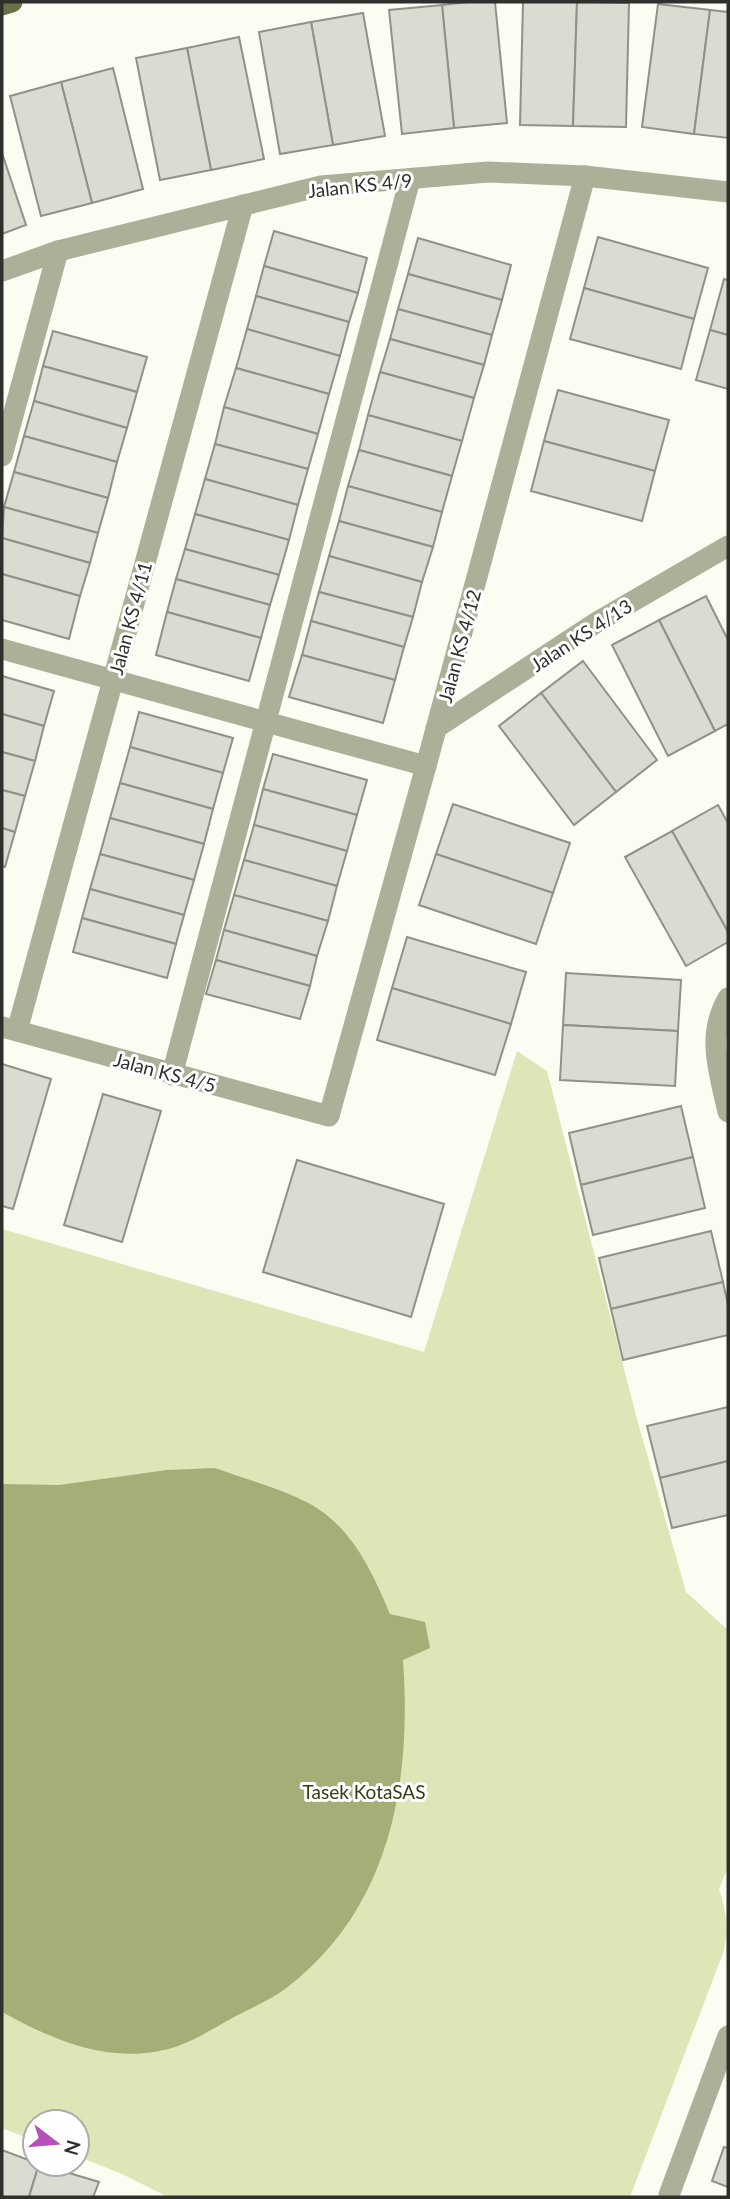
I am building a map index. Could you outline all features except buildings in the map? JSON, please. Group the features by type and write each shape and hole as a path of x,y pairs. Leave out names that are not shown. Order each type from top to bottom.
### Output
{"main road":[{"path":"2,5 12,2"}],"street":[{"name":"Jalan KS 4/9","path":"2,271 58,250 321,186 488,172 585,176 728,192"},
{"name":"Jalan KS 4/12","path":"329,1116 585,176"},
{"path":"172,1075 410,179"},
{"name":"Jalan KS 4/11","path":"9,1029 112,681 243,205"},
{"path":"2,456 58,250"},
{"name":"Jalan KS 4/13","path":"436,728 597,622 728,546"},
{"path":"2,649 426,765"},
{"path":"728,998 718,1015 715,1053 728,1112"},
{"name":"Jalan KS 4/5","path":"9,1029 329,1116"},
{"path":"670,2195 728,2036"}],"green space":[{"name":"Tasek KotaSAS","path":"517,1051 547,1071 637,1419 686,1592 728,1630 728,1867 719,1889 726,1925 725,1943 630,2197 168,2197 91,2162 91,2108 21,2108 21,2135 2,2128 2,1229 424,1352"}],"shaded area":[{"path":"215,1468 282,1491 317,1508 342,1529 361,1555 390,1614 425,1622 430,1648 403,1660 403,1753 397,1798 387,1841 371,1883 349,1922 321,1957 285,1989 178,2046 132,2054 87,2048 44,2033 2,2012 2,1484 59,1485 167,1470"}]}
